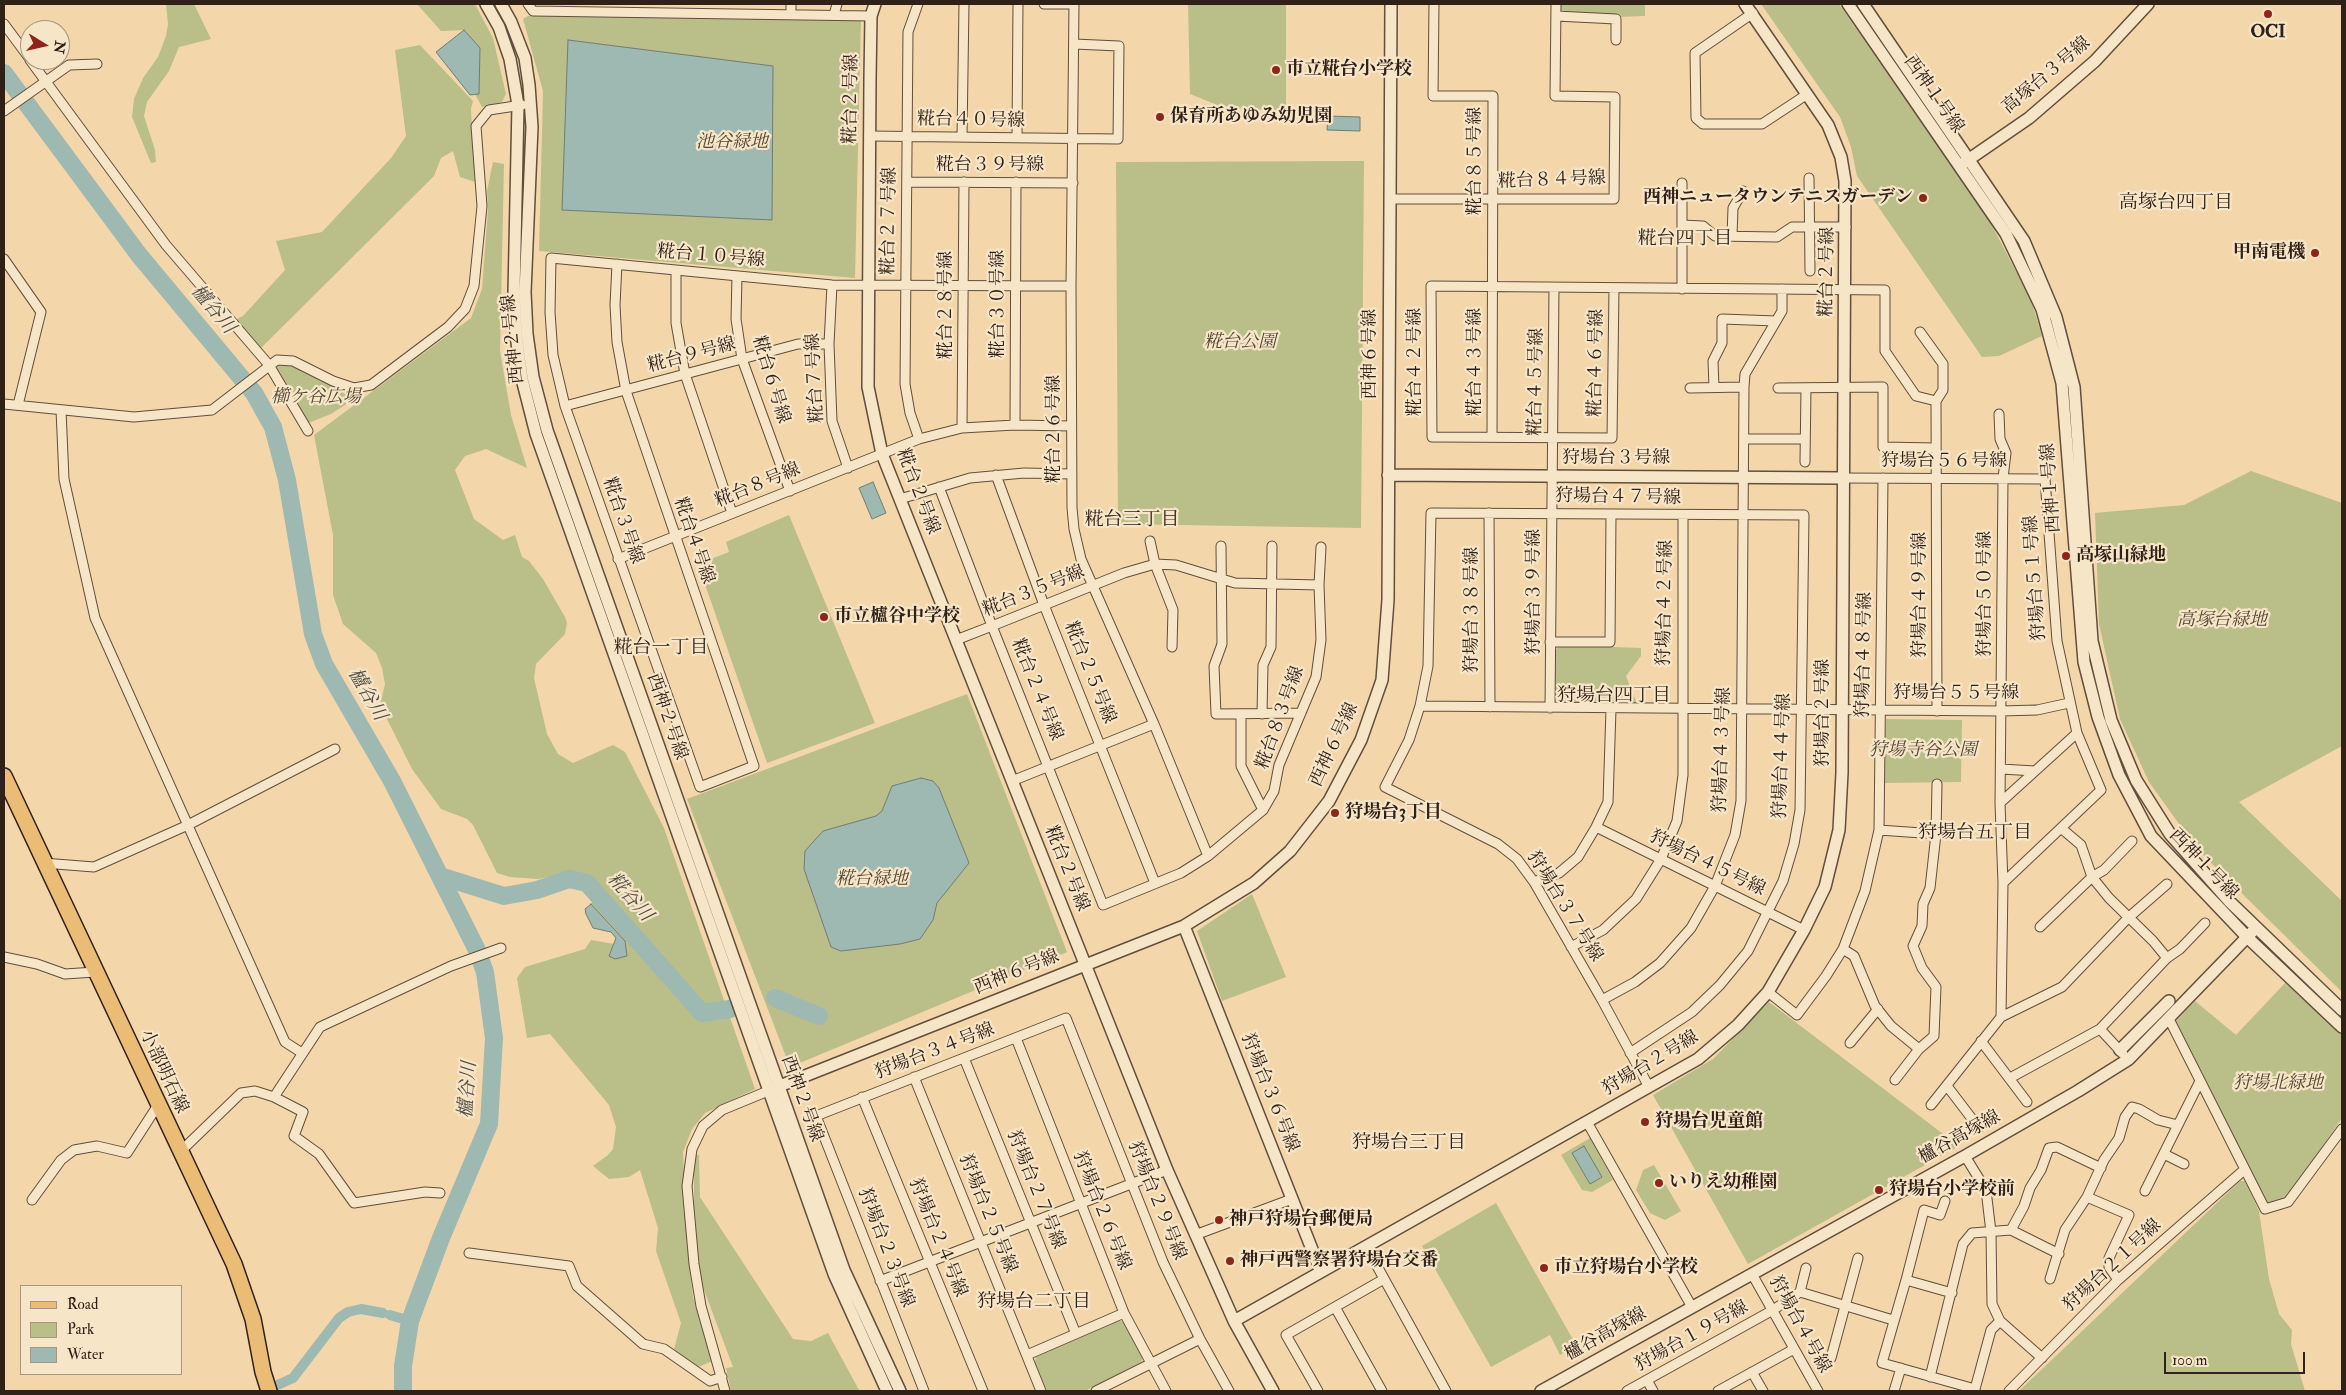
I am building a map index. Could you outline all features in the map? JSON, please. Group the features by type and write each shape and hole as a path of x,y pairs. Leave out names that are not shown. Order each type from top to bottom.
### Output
{"main road":[{"name":"小部明石線","path":"4,776 234,1264 252,1320 269,1391"}],"street":[{"name":"西神２号線","path":"486,4 499,27 510,59 518,105 514,293 521,370 531,415 773,1089 844,1270 900,1391"},
{"name":"西神２号線","path":"501,4 511,22 525,58 530,104 532,127 525,292 527,334 533,377 544,422 773,1089 834,1274 887,1391"},
{"path":"528,4 533,11 587,8 710,8 791,14 871,16"},
{"path":"791,4 791,14"},
{"path":"834,15 837,4"},
{"name":"糀台２号線","path":"875,4 871,16 868,387 882,454 1167,1170 1234,1320 1273,1391"},
{"name":"糀台２７号線","path":"918,4 908,32 905,384 910,413 919,439"},
{"path":"962,137 964,4"},
{"path":"1017,138 1018,4"},
{"name":"糀台２６号線","path":"1044,4 1074,4 1071,286 1071,474 1074,529 1081,558 1092,586 1154,724 1208,856"},
{"name":"西神６号線","path":"773,1089 1184,926 1254,883 1290,851 1329,801 1361,740 1382,680 1388,600 1391,4"},
{"name":"糀台８５号線","path":"1434,4 1432,96 1493,96 1492,287"},
{"name":"糀台８４号線","path":"1390,199 1614,199 1615,97 1555,96 1556,4"},
{"name":"糀台２号線","path":"1745,4 1806,95 1828,124 1841,156 1846,227 1844,478"},
{"name":"西神１号線","path":"1848,4 2024,241 2056,317 2071,378 2092,641 2111,720 2136,780 2170,834 2230,902 2342,1010"},
{"name":"西神１号線","path":"1863,4 1965,162 2006,234 2042,309 2062,383 2084,662 2098,717 2119,775 2151,836 2247,937 2342,1027"},
{"name":"高塚台３号線","path":"1965,162 2029,118 2095,61 2148,4"},
{"path":"1752,14 1695,53 1696,118 1703,124 1762,124 1806,95"},
{"path":"1556,16 1616,19 1616,40"},
{"path":"4,24 20,46"},
{"name":"糀台４０号線","path":"869,136 1118,139 1119,46 1074,44"},
{"path":"4,111 69,65 97,64"},
{"path":"38,70 166,244 268,365 308,431"},
{"path":"4,404 134,417 212,410 268,365 277,360 294,361 333,382 354,388 371,385 448,327 465,309 474,286 482,206 476,126 489,110 530,104"},
{"path":"1809,178 1810,271"},
{"name":"糀台３９号線","path":"908,182 1073,183"},
{"name":"糀台２８号線","path":"962,428 964,182"},
{"name":"糀台３０号線","path":"1015,425 1016,182"},
{"path":"1682,183 1682,289"},
{"path":"1732,236 1733,208 1743,191"},
{"path":"1682,225 1703,226 1715,236 1777,237 1792,227 1846,227"},
{"name":"糀台１０号線","path":"551,258 832,285 1071,286"},
{"name":"糀台３号線","path":"551,258 550,312 554,355 565,406 700,787"},
{"path":"4,259 41,312 18,405"},
{"name":"糀台４号線","path":"617,264 615,305 617,342 626,391 754,766 700,787"},
{"path":"676,270 676,323 685,374 732,513"},
{"name":"糀台６号線","path":"737,276 736,319 742,359 790,491"},
{"name":"糀台７号線","path":"832,285 829,344 832,421 848,468"},
{"name":"糀台４２号線","path":"1492,287 1432,286 1432,437 1492,437"},
{"path":"1492,287 1885,290 1885,352 1916,396 1936,401"},
{"name":"糀台４３号線","path":"1492,287 1492,437"},
{"name":"糀台４５号線","path":"1552,476 1554,288"},
{"name":"糀台４６号線","path":"1552,437 1612,438 1614,288"},
{"name":"狩場台４３号線","path":"1602,1000 1636,982 1660,963 1691,928 1715,886 1735,835 1741,801 1745,374 1782,311 1782,289"},
{"path":"1714,388 1713,361 1722,343 1722,319 1776,321"},
{"name":"狩場台４９号線","path":"1920,332 1943,364 1943,390 1936,401 1937,711"},
{"name":"糀台９号線","path":"565,406 798,344 829,344"},
{"path":"1690,388 1744,387"},
{"path":"1778,388 1883,387 1883,447 1936,448"},
{"path":"1805,462 1806,388"},
{"path":"61,410 64,479 95,618 285,1042 302,1052"},
{"name":"狩場台５０号線","path":"1999,414 2000,439 2006,453 2003,478 2000,803 2003,883 2001,1018"},
{"name":"糀台８号線","path":"618,559 919,439 962,428 1015,425 1071,426"},
{"path":"1492,437 1552,437"},
{"path":"1744,439 1805,439"},
{"path":"900,499 970,478 996,475 1071,474"},
{"name":"糀台２５号線","path":"996,475 1044,605 1155,883"},
{"name":"狩場台３号線","path":"1388,475 1844,478"},
{"name":"狩場台３９号線","path":"1550,708 1552,476"},
{"name":"狩場台５６号線","path":"1844,478 2045,479"},
{"name":"狩場台２号線","path":"1234,1320 1698,1059 1738,1025 1768,992 1804,930 1825,887 1839,830 1844,478"},
{"name":"狩場台４８号線","path":"1768,992 1796,1015 1843,949 1865,891 1878,830 1883,478"},
{"name":"狩場台５１号線","path":"2045,479 2057,641 2077,733 2101,790 2061,828"},
{"name":"糀台２４号線","path":"939,486 992,626 1103,905"},
{"name":"狩場台４７号線","path":"1431,513 1804,515"},
{"name":"狩場台３７号線","path":"1431,513 1428,666 1420,706 1409,740 1385,788 1498,844 1517,859 1534,882 1602,1000 1648,1087"},
{"name":"狩場台３８号線","path":"1489,513 1490,707"},
{"path":"1550,642 1610,642 1611,514"},
{"name":"狩場台４２号線","path":"1571,947 1603,930 1636,899 1661,859 1676,821 1682,775 1683,515"},
{"name":"狩場台４４号線","path":"1630,1053 1692,1012 1720,985 1748,950 1769,913 1783,881 1794,844 1800,810 1804,515"},
{"path":"1150,541 1155,564 1173,610 1172,647"},
{"path":"1221,546 1222,644 1214,666 1216,714 1301,713"},
{"path":"1262,714 1263,665 1271,647 1272,546"},
{"name":"糀台８３号線","path":"1103,905 1181,873 1208,856 1263,810 1274,790 1279,765 1316,677 1321,640 1319,585 1321,547"},
{"path":"1155,564 1176,565 1235,583 1319,585"},
{"name":"糀台３５号線","path":"956,640 1124,573 1155,564"},
{"name":"狩場台５５号線","path":"1420,706 1681,710 2002,711 2038,710 2069,703"},
{"path":"1534,882 1560,874 1578,857 1608,802 1611,709"},
{"path":"1241,714 1241,766 1263,810"},
{"path":"1012,781 1154,724"},
{"path":"2000,803 2077,733"},
{"path":"43,862 94,867 188,825 335,749"},
{"path":"2001,768 2035,771"},
{"path":"1895,1080 1919,1049 1934,1036 1936,987 1922,968 1913,946 1922,926 1923,904 1930,888 1936,834 1937,784"},
{"name":"狩場台４５号線","path":"1596,827 1804,930"},
{"path":"2003,883 2061,828 2081,845 2092,877 2128,918 2153,941 2166,958"},
{"path":"1878,830 1936,834"},
{"path":"2040,927 2092,877 2104,870 2132,841"},
{"path":"1931,1105 2001,1018 2062,987 2128,918 2167,884"},
{"path":"2010,1078 2100,1029 2166,958 2180,949 2205,923"},
{"name":"狩場台３６号線","path":"1184,926 1321,1272"},
{"name":"櫨谷高塚線","path":"1541,1391 1964,1156 2078,1091 2129,1059 2257,927"},
{"path":"274,1097 320,1027 451,966 501,948"},
{"path":"1843,949 1854,956 1878,1009 1891,1026 1919,1049"},
{"path":"4,957 37,964 65,974 95,972"},
{"path":"2120,1050 2169,1001"},
{"path":"1850,1043 1878,1009"},
{"name":"狩場台３４号線","path":"816,1116 1066,1018"},
{"name":"狩場台２９号線","path":"1066,1018 1163,1262 1200,1339 1229,1391"},
{"path":"2169,1019 2265,1209 2288,1202 2342,1129"},
{"path":"2100,1029 2129,1059"},
{"name":"狩場台２６号線","path":"1016,1038 1124,1313 1166,1391"},
{"path":"1982,1041 2027,1102"},
{"name":"狩場台２７号線","path":"964,1058 1076,1334"},
{"name":"狩場台２５号線","path":"914,1077 1042,1391"},
{"path":"2145,1191 2200,1081"},
{"path":"1948,1086 1979,1128"},
{"path":"725,1391 701,1306 694,1264 687,1186 692,1149 703,1126 722,1110 773,1089"},
{"path":"180,1152 241,1094 255,1091 274,1097 303,1112 294,1136 319,1154 354,1204 425,1192 440,1193"},
{"name":"狩場台２４号線","path":"862,1098 983,1391"},
{"path":"32,1200 61,1160 74,1150 97,1146 127,1153 158,1105"},
{"path":"2050,1279 2065,1230 2087,1197 2101,1168 2119,1138 2125,1117 2132,1107 2140,1108 2158,1120 2178,1125"},
{"name":"狩場台２３号線","path":"816,1116 924,1391"},
{"path":"1587,1122 1692,1307"},
{"path":"2011,1230 2024,1206 2030,1188 2041,1170 2049,1148 2057,1147 2101,1168"},
{"path":"2164,1154 2184,1164"},
{"path":"1964,1156 1986,1190 1991,1232 1992,1304 2000,1321 2042,1358"},
{"path":"880,1281 1167,1170"},
{"name":"狩場台２１号線","path":"2008,1391 2118,1280 2244,1170"},
{"path":"2087,1197 2129,1215 2109,1258 2109,1267 2118,1280"},
{"path":"1195,1236 1292,1199"},
{"path":"1945,1201 1940,1215 1924,1210 1882,1363 1930,1377 1946,1387 1975,1389 1991,1330 2000,1321"},
{"path":"1930,1377 1963,1244 1972,1234 2011,1230 2059,1254"},
{"path":"1366,1246 1446,1391"},
{"path":"469,1253 569,1266 577,1286 643,1344 664,1349 710,1381 722,1377"},
{"path":"1831,1358 1858,1258"},
{"path":"1806,1268 1800,1292 1893,1320"},
{"name":"狩場台４号線","path":"1752,1274 1818,1391"},
{"path":"1318,1391 1286,1336 1384,1279"},
{"path":"1906,1280 1952,1293"},
{"name":"狩場台１９号線","path":"1626,1391 1773,1310 1800,1292"},
{"path":"1335,1307 1382,1391"},
{"path":"1026,1355 1124,1313"},
{"path":"1100,1391 1200,1339"},
{"path":"1718,1391 1794,1349"},
{"path":"1894,1391 1900,1368"},
{"path":"1752,1372 1763,1391"},
{"path":"1647,1380 1653,1391"}],"green space":[{"path":"166,4 194,4 211,39 179,47 169,71 147,102 144,116 155,150 156,162 151,163 132,117 134,99 143,78 158,57 166,36 168,24"},
{"path":"417,4 475,4 493,38 506,94 502,102 482,107 475,94 479,94 465,30 441,31"},
{"path":"1188,4 1286,4 1286,111 1222,107 1190,94"},
{"path":"1560,4 1645,4 1645,16 1616,17 1560,14"},
{"name":"西神ニュータウンテニスガーデン","path":"1761,4 1839,4 1989,220 2031,300 2042,336 1999,356 1982,357 1857,176 1851,147 1840,117"},
{"name":"池谷緑地","path":"528,16 861,18 855,278 539,251 543,91 523,19"},
{"path":"420,45 473,101 471,109 475,182 460,177 453,151 441,158 434,176 261,348 233,321 243,316 285,270 276,241 322,232 391,158 406,136 395,50"},
{"name":"糀台公園","path":"1364,161 1361,528 1118,524 1116,162"},
{"path":"493,162 504,164 500,351 511,415 527,468 486,449 465,456 455,470 474,519 503,540 515,535 522,557 529,561 543,579 565,617 567,623 565,634 536,664 534,678 547,734 558,754 573,763 613,745 625,752 664,828 755,1089 705,1113 692,1129 683,1152 687,1243 693,1297 713,1361 698,1367 674,1349 681,1323 656,1251 658,1228 640,1170 629,1177 609,1179 593,1166 613,1149 616,1127 609,1105 550,1034 527,1038 517,978 525,967 585,949 591,940 614,944 609,955 627,956 625,941 591,904 599,893 593,881 573,872 538,879 510,877 497,873 473,825 467,819 441,809 412,769 380,705 385,684 382,668 376,653 343,624 333,595 333,535 314,435 471,318 482,289 488,209 487,191"},
{"name":"櫛ケ谷広場","path":"278,365 294,366 351,392 363,390 362,394 331,414 306,424 275,370"},
{"name":"高塚台緑地","path":"2251,471 2342,503 2342,746 2239,802 2342,901 2342,992 2197,849 2149,782 2120,719 2099,624 2095,513 2184,505"},
{"path":"789,515 875,723 767,763 698,564 729,552 726,542"},
{"path":"1559,645 1641,648 1641,656 1626,676 1638,706 1562,705 1555,697 1555,652"},
{"name":"糀台緑地","path":"967,694 1067,952 790,1067 687,799"},
{"name":"狩場寺谷公園","path":"1886,719 1962,720 1961,782 1883,783"},
{"path":"1252,894 1286,977 1222,1001 1197,931"},
{"name":"狩場北緑地","path":"2285,983 2342,1035 2342,1118 2287,1199 2266,1204 2175,1022 2195,1001 2236,1035"},
{"path":"1769,1002 1959,1146 1748,1264 1653,1095 1713,1059"},
{"path":"1590,1138 1613,1180 1592,1192 1582,1190 1561,1155"},
{"path":"694,1155 699,1155 700,1197 793,1339 811,1341 828,1333 859,1390 731,1391 726,1368 733,1367 701,1282 694,1211"},
{"path":"1654,1165 1681,1211 1665,1220 1650,1213 1636,1190 1643,1170"},
{"path":"2240,1181 2245,1181 2259,1211 2269,1279 2279,1314 2292,1330 2291,1344 2305,1391 2019,1391"},
{"path":"1496,1203 1576,1345 1560,1355 1550,1335 1491,1367 1422,1246"},
{"path":"1119,1321 1125,1322 1143,1358 1141,1362 1085,1391 1047,1391 1035,1363 1036,1357"}],"water":[{"path":"464,30 480,48 479,94 470,95 436,52"},
{"path":"568,40 773,66 772,220 562,210"},
{"path":"1328,116 1360,117 1360,131 1327,130"},
{"path":"873,482 886,513 872,519 859,488"},
{"path":"921,778 933,781 939,788 969,863 937,903 933,920 920,939 900,944 841,951 831,947 804,869 805,851 823,831 876,816 882,811 892,786"},
{"path":"591,904 625,941 627,956 615,959 609,956 616,938 611,932 593,928 585,909"},
{"path":"1584,1146 1602,1177 1590,1184 1572,1153"}],"waterway":[{"name":"櫨谷川","path":"4,73 139,255 254,393 273,427 287,480 313,634 324,664 392,781 477,950 485,972 494,1038 489,1124 441,1238 410,1321 403,1366 403,1391"},
{"name":"糀谷川","path":"440,876 504,896 537,890 569,879 587,883 702,1013 730,1009"},
{"name":"糀谷川","path":"775,998 819,1016"},
{"path":"273,1387 293,1378 339,1318 348,1312 361,1309 383,1313"},
{"path":"390,1315 410,1321"}],"place":[{"name":"OCI","path":"2268,14"},
{"name":"市立糀台小学校","path":"1276,70"},
{"name":"保育所あゆみ幼児園","path":"1160,117"},
{"name":"西神ニュータウンテニスガーデン","path":"1923,198"},
{"name":"甲南電機","path":"2315,253"},
{"name":"高塚山緑地","path":"2066,556"},
{"name":"市立櫨谷中学校","path":"824,617"},
{"name":"狩場台3丁目","path":"1335,813"},
{"name":"狩場台児童館","path":"1645,1122"},
{"name":"いりえ幼稚園","path":"1659,1183"},
{"name":"狩場台小学校前","path":"1879,1190"},
{"name":"神戸狩場台郵便局","path":"1219,1220"},
{"name":"神戸西警察署狩場台交番","path":"1230,1261"},
{"name":"市立狩場台小学校","path":"1544,1268"}],"district":[{"name":"高塚台四丁目","path":"2176,204"},
{"name":"糀台四丁目","path":"1685,240"},
{"name":"糀台三丁目","path":"1132,521"},
{"name":"糀台一丁目","path":"661,649"},
{"name":"狩場台四丁目","path":"1614,697"},
{"name":"狩場台五丁目","path":"1975,834"},
{"name":"狩場台三丁目","path":"1409,1144"},
{"name":"狩場台二丁目","path":"1034,1303"}]}
